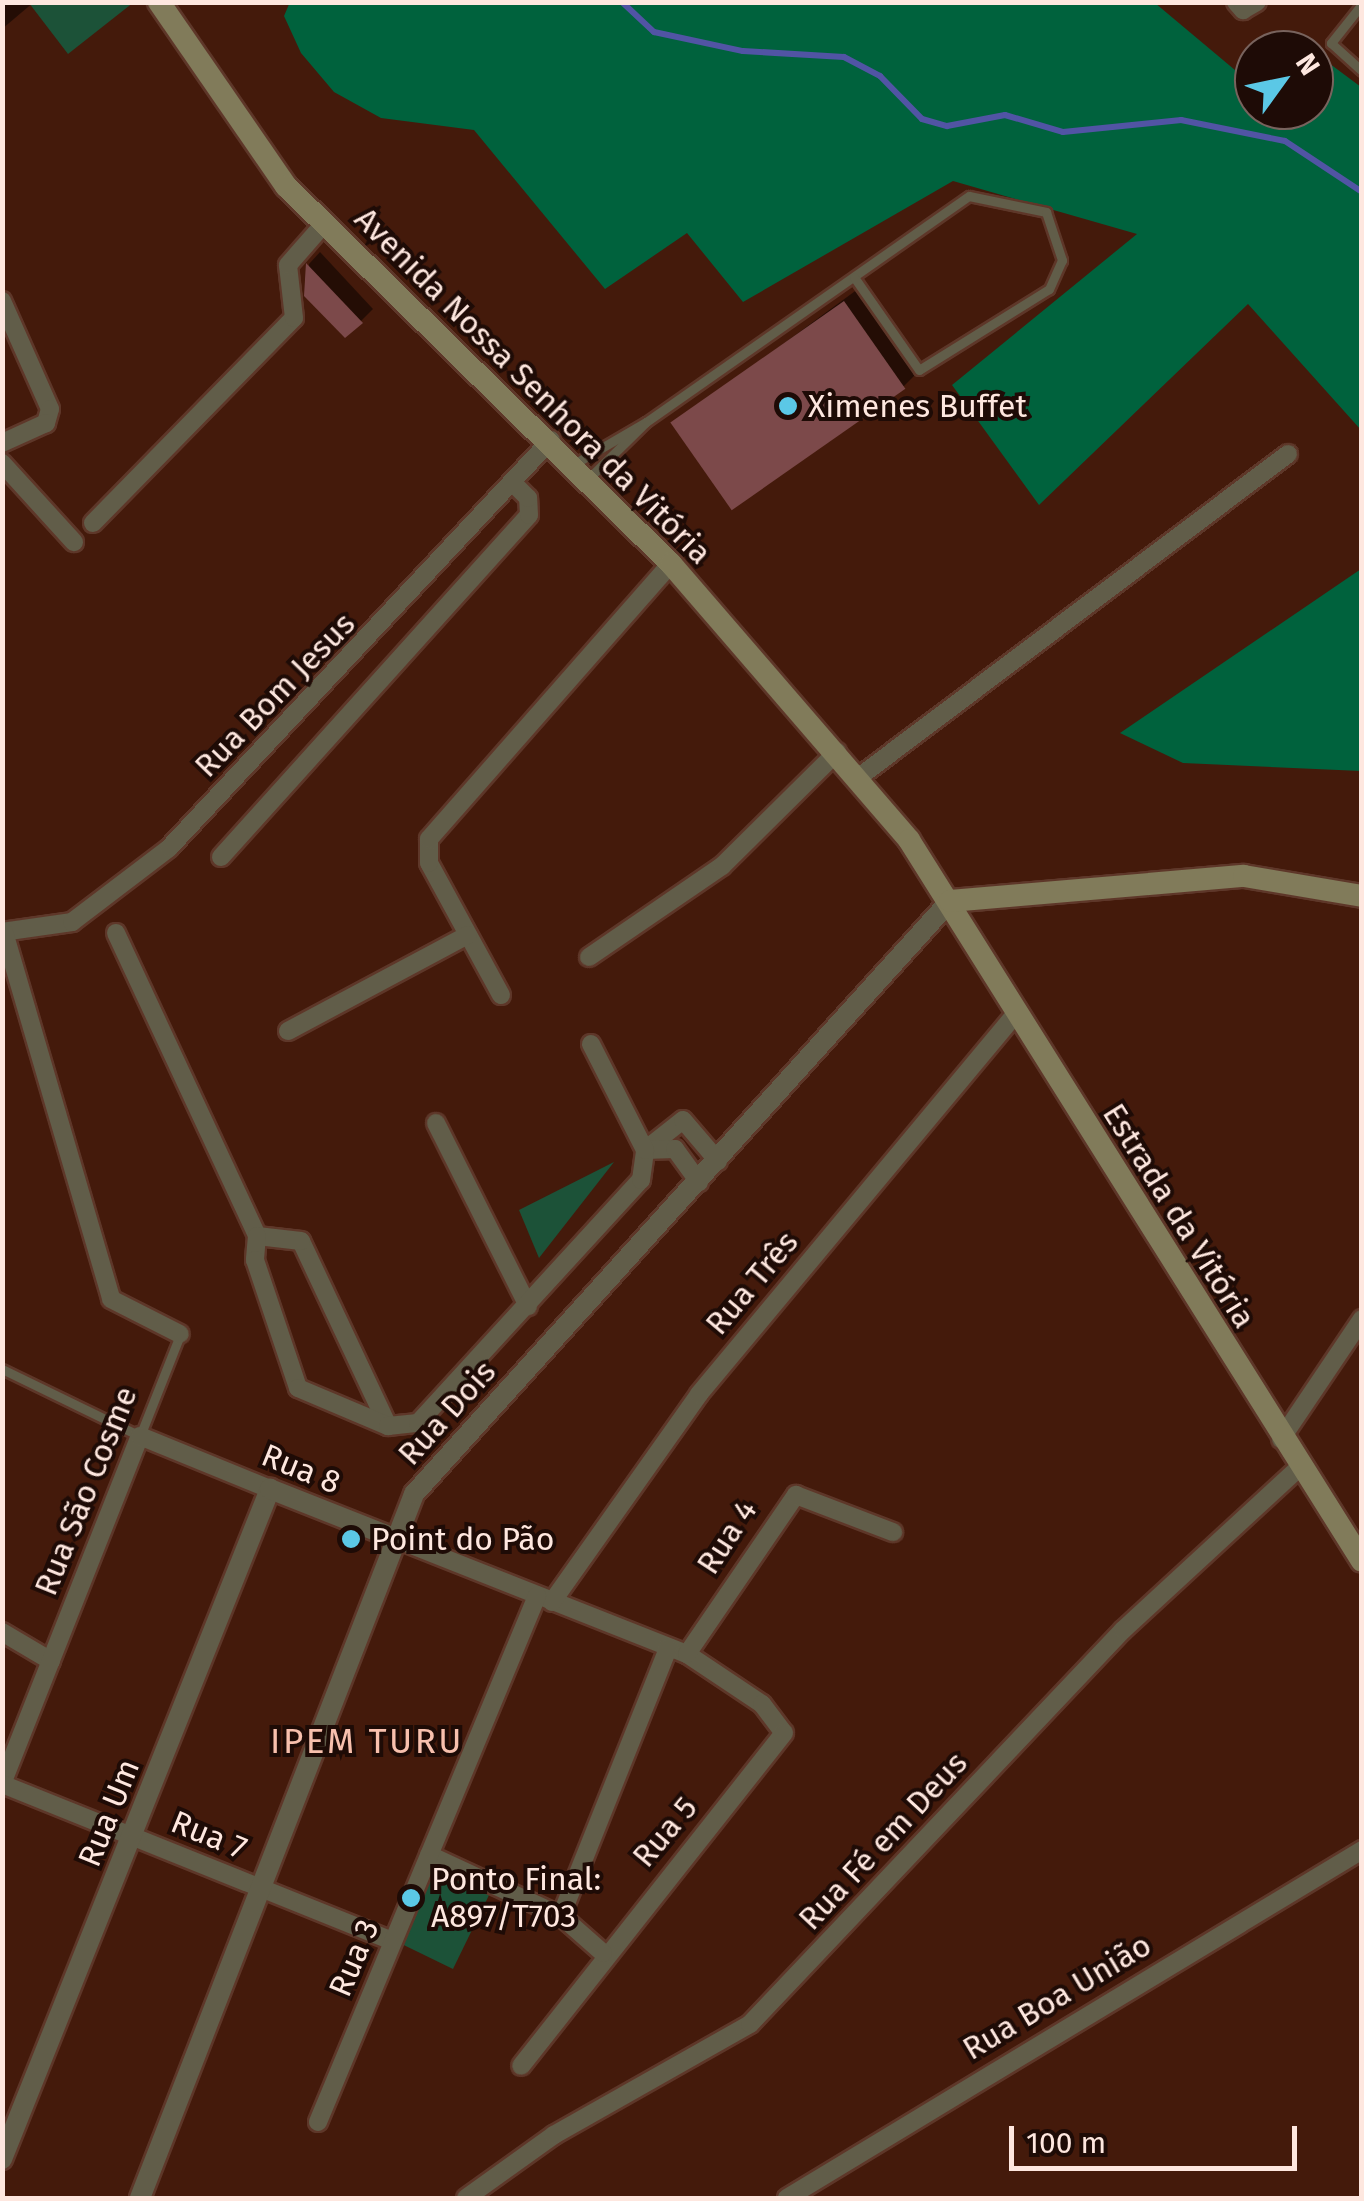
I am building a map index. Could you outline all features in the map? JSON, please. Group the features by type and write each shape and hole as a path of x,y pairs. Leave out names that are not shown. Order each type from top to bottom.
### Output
{"main road":[{"name":"Avenida Nossa Senhora da Vitória","path":"158,2 323,225 550,440 670,564 858,777 950,900"},
{"path":"950,900 1244,876 1362,896"},
{"path":"966,932 986,899"},
{"name":"Estrada da Vitória","path":"950,900 1015,1016 1362,1561"}],"street":[{"path":"1236,2 1243,10 1257,2"},
{"path":"93,523 294,318 288,266 323,225"},
{"path":"2,301 50,409 46,423 2,443"},
{"name":"Rua Bom Jesus","path":"180,1334 112,1298 3,932 72,922 169,848 550,440"},
{"path":"858,777 1288,454"},
{"path":"2,463 74,542"},
{"path":"221,858 529,515 528,498 512,483"},
{"path":"501,995 429,863 430,839 670,564"},
{"path":"589,957 722,866 837,752"},
{"name":"Rua Dois","path":"140,2198 420,1486 718,1161 950,900"},
{"path":"116,933 257,1236 255,1260 298,1388 388,1426 418,1422 637,1186 645,1150 591,1044"},
{"path":"288,1031 468,934"},
{"name":"Rua Três","path":"544,1599 699,1394 1015,1016"},
{"path":"645,1150 684,1120 718,1161"},
{"path":"436,1123 528,1306"},
{"path":"645,1150 675,1150 699,1182"},
{"path":"257,1236 302,1241 388,1426"},
{"path":"1281,1439 1362,1319"},
{"name":"Rua 8","path":"140,1436 678,1651 762,1704 784,1733"},
{"name":"Rua São Cosme","path":"2,1784 140,1436"},
{"name":"Rua Fé em Deus","path":"466,2198 554,2135 750,2024 1123,1630 1301,1466"},
{"name":"Rua Um","path":"2,2159 270,1489"},
{"name":"Rua 4","path":"561,1916 678,1651 796,1495 892,1532"},
{"name":"Rua 3","path":"318,2122 429,1855 544,1599"},
{"path":"2,1632 51,1661"},
{"name":"Rua 5","path":"520,2066 603,1953 784,1733"},
{"name":"Rua 7","path":"2,1784 393,1941"},
{"name":"Rua Boa União","path":"787,2198 1362,1850"},
{"path":"429,1855 561,1916 603,1953"}],"lane":[{"path":"1362,4 1331,43 1362,70"},
{"path":"581,471 646,422 969,196 1046,212 1062,260 1049,289 919,370 854,277"},
{"path":"581,471 646,422"},
{"name":"Rua São Cosme","path":"140,1436 180,1334"},
{"name":"Rua 8","path":"2,1369 140,1436"}],"green space":[{"path":"29,2 134,2 68,54 29,3"},
{"path":"290,2 1155,3 1234,69 1234,130 1334,130 1334,67 1361,87 1361,430 1248,304 1039,505 952,385 1137,234 953,181 743,302 687,233 605,289 474,130 381,118 334,92 301,53 284,16"},
{"path":"1361,569 1361,771 1183,763 1120,733"},
{"path":"614,1162 539,1258 519,1210"},
{"path":"435,1869 489,1895 453,1969 399,1943"}],"building":[{"path":"306,263 363,323 345,338 304,296"},
{"name":"Ximenes Buffet","path":"844,301 905,389 732,510 670,423"}],"waterway":[{"path":"622,2 654,32 743,51 844,57 880,76 922,119 947,126 1005,115 1063,132 1181,120 1285,141 1362,192"}],"place":[{"name":"Ximenes Buffet","path":"788,406"},
{"name":"Point do Pão","path":"351,1539"},
{"name":"Ponto Final: A897/T703","path":"411,1898"}],"district":[{"name":"IPEM TURU","path":"367,1741"}]}
